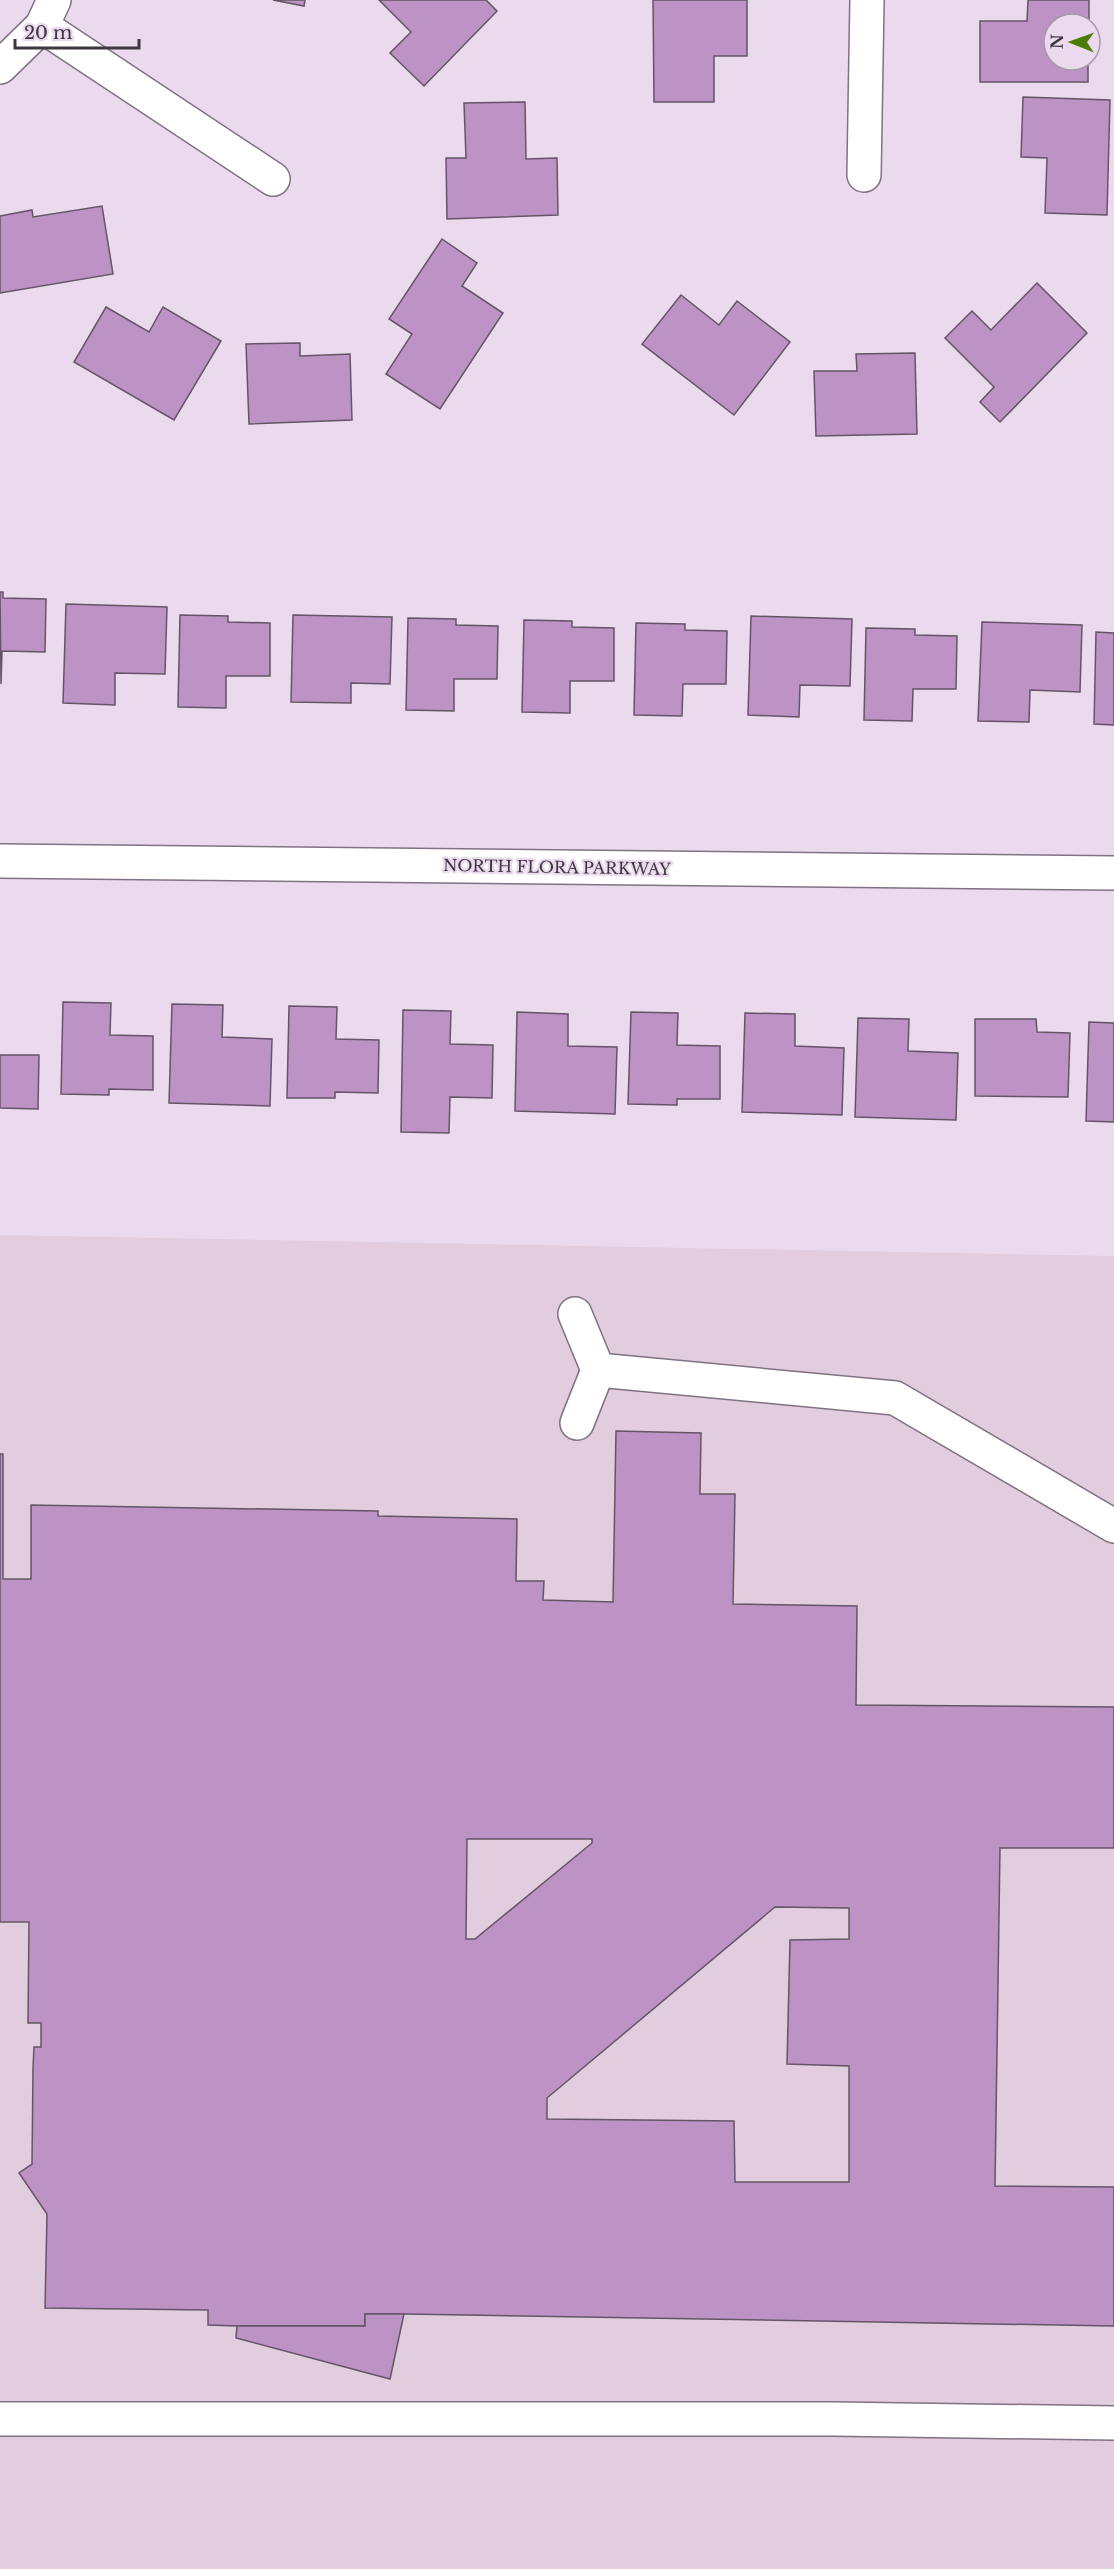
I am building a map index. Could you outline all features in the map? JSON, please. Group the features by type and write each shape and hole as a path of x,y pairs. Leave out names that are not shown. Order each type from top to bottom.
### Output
{"street":[{"path":"864,176 867,0"},
{"path":"0,67 48,13 273,179"},
{"name":"NORTH FLORA PARKWAY","path":"0,861 1114,873"},
{"path":"575,1314 598,1370 577,1423"},
{"path":"598,1370 895,1398 1114,1526"},
{"path":"0,2419 833,2419 1114,2422"}],"shaded area":[{"path":"0,1235 1114,1256 1114,2569 0,2569"}],"building":[{"path":"273,0 305,0 304,6"},
{"path":"379,0 486,0 497,11 424,86 390,53 411,32"},
{"path":"653,0 747,0 747,56 714,56 714,102 654,102"},
{"path":"1028,0 1089,0 1089,12 1042,12 1042,72 1088,72 1088,82 980,82 980,21 1027,21"},
{"path":"1023,97 1110,100 1107,215 1045,213 1047,158 1021,157"},
{"path":"525,102 526,159 557,158 558,215 447,219 446,158 466,158 464,103"},
{"path":"102,206 113,274 0,293 0,216 32,210 33,217"},
{"path":"442,239 477,263 462,286 503,313 440,409 386,374 412,334 389,319"},
{"path":"1037,283 1087,333 1000,422 980,402 994,387 945,338 972,311 991,330"},
{"path":"681,295 719,325 737,301 790,342 734,415 642,344"},
{"path":"106,307 149,332 163,307 221,341 174,420 74,362"},
{"path":"300,343 300,356 350,354 352,420 249,424 246,344"},
{"path":"915,353 917,434 816,436 814,371 857,371 856,354"},
{"path":"0,592 3,592 3,598 46,599 45,652 2,651 1,684"},
{"path":"66,604 167,607 165,674 115,673 115,705 63,703"},
{"path":"180,615 228,616 228,622 270,623 270,676 226,676 226,708 178,707"},
{"path":"293,615 392,617 390,684 351,683 351,703 291,702"},
{"path":"751,616 852,619 850,686 800,685 799,717 748,715"},
{"path":"408,618 456,619 456,625 498,626 497,679 454,679 454,711 406,710"},
{"path":"524,620 572,621 572,627 614,628 614,681 570,681 570,713 522,712"},
{"path":"982,622 1082,625 1080,692 1030,690 1029,722 978,721"},
{"path":"636,623 685,624 685,630 727,631 726,684 683,684 682,716 634,715"},
{"path":"866,628 915,629 915,635 957,636 956,689 913,689 912,721 864,720"},
{"path":"1096,632 1114,633 1114,725 1094,724"},
{"path":"63,1002 111,1003 110,1035 153,1036 153,1090 109,1089 109,1095 61,1094"},
{"path":"172,1004 223,1005 222,1037 272,1039 270,1106 169,1103"},
{"path":"289,1006 337,1007 336,1039 379,1040 378,1093 335,1092 335,1098 287,1098"},
{"path":"403,1010 451,1011 450,1044 493,1045 492,1098 450,1097 449,1133 401,1132"},
{"path":"517,1012 568,1014 568,1046 617,1047 615,1114 515,1111"},
{"path":"631,1012 678,1013 677,1045 720,1046 720,1099 677,1099 677,1105 628,1104"},
{"path":"745,1013 795,1014 795,1046 844,1048 842,1115 742,1112"},
{"path":"858,1018 909,1019 908,1051 958,1053 956,1120 855,1117"},
{"path":"975,1019 1036,1019 1037,1032 1070,1033 1068,1097 975,1096"},
{"path":"1089,1022 1114,1023 1114,1122 1086,1121"},
{"path":"0,1055 39,1055 38,1109 0,1108"},
{"path":"616,1431 701,1433 700,1494 735,1494 733,1604 857,1606 856,1705 1114,1707 1114,1848 1000,1848 995,2186 1114,2187 1114,2326 365,2314 365,2326 237,2326 208,2325 208,2310 45,2308 47,2214 19,2173 32,2164 34,2047 41,2047 41,2023 28,2023 29,1922 0,1922 0,1454 3,1454 3,1579 31,1579 31,1505 378,1511 378,1516 517,1519 516,1581 544,1581 543,1600 613,1602","holes":["467,1839 592,1839 592,1843 475,1939 466,1939","775,1907 849,1908 849,1939 790,1940 787,2064 849,2066 849,2182 735,2182 734,2121 547,2119 547,2098"]},
{"path":"365,2314 404,2314 390,2379 236,2338 237,2326 365,2326"}]}
